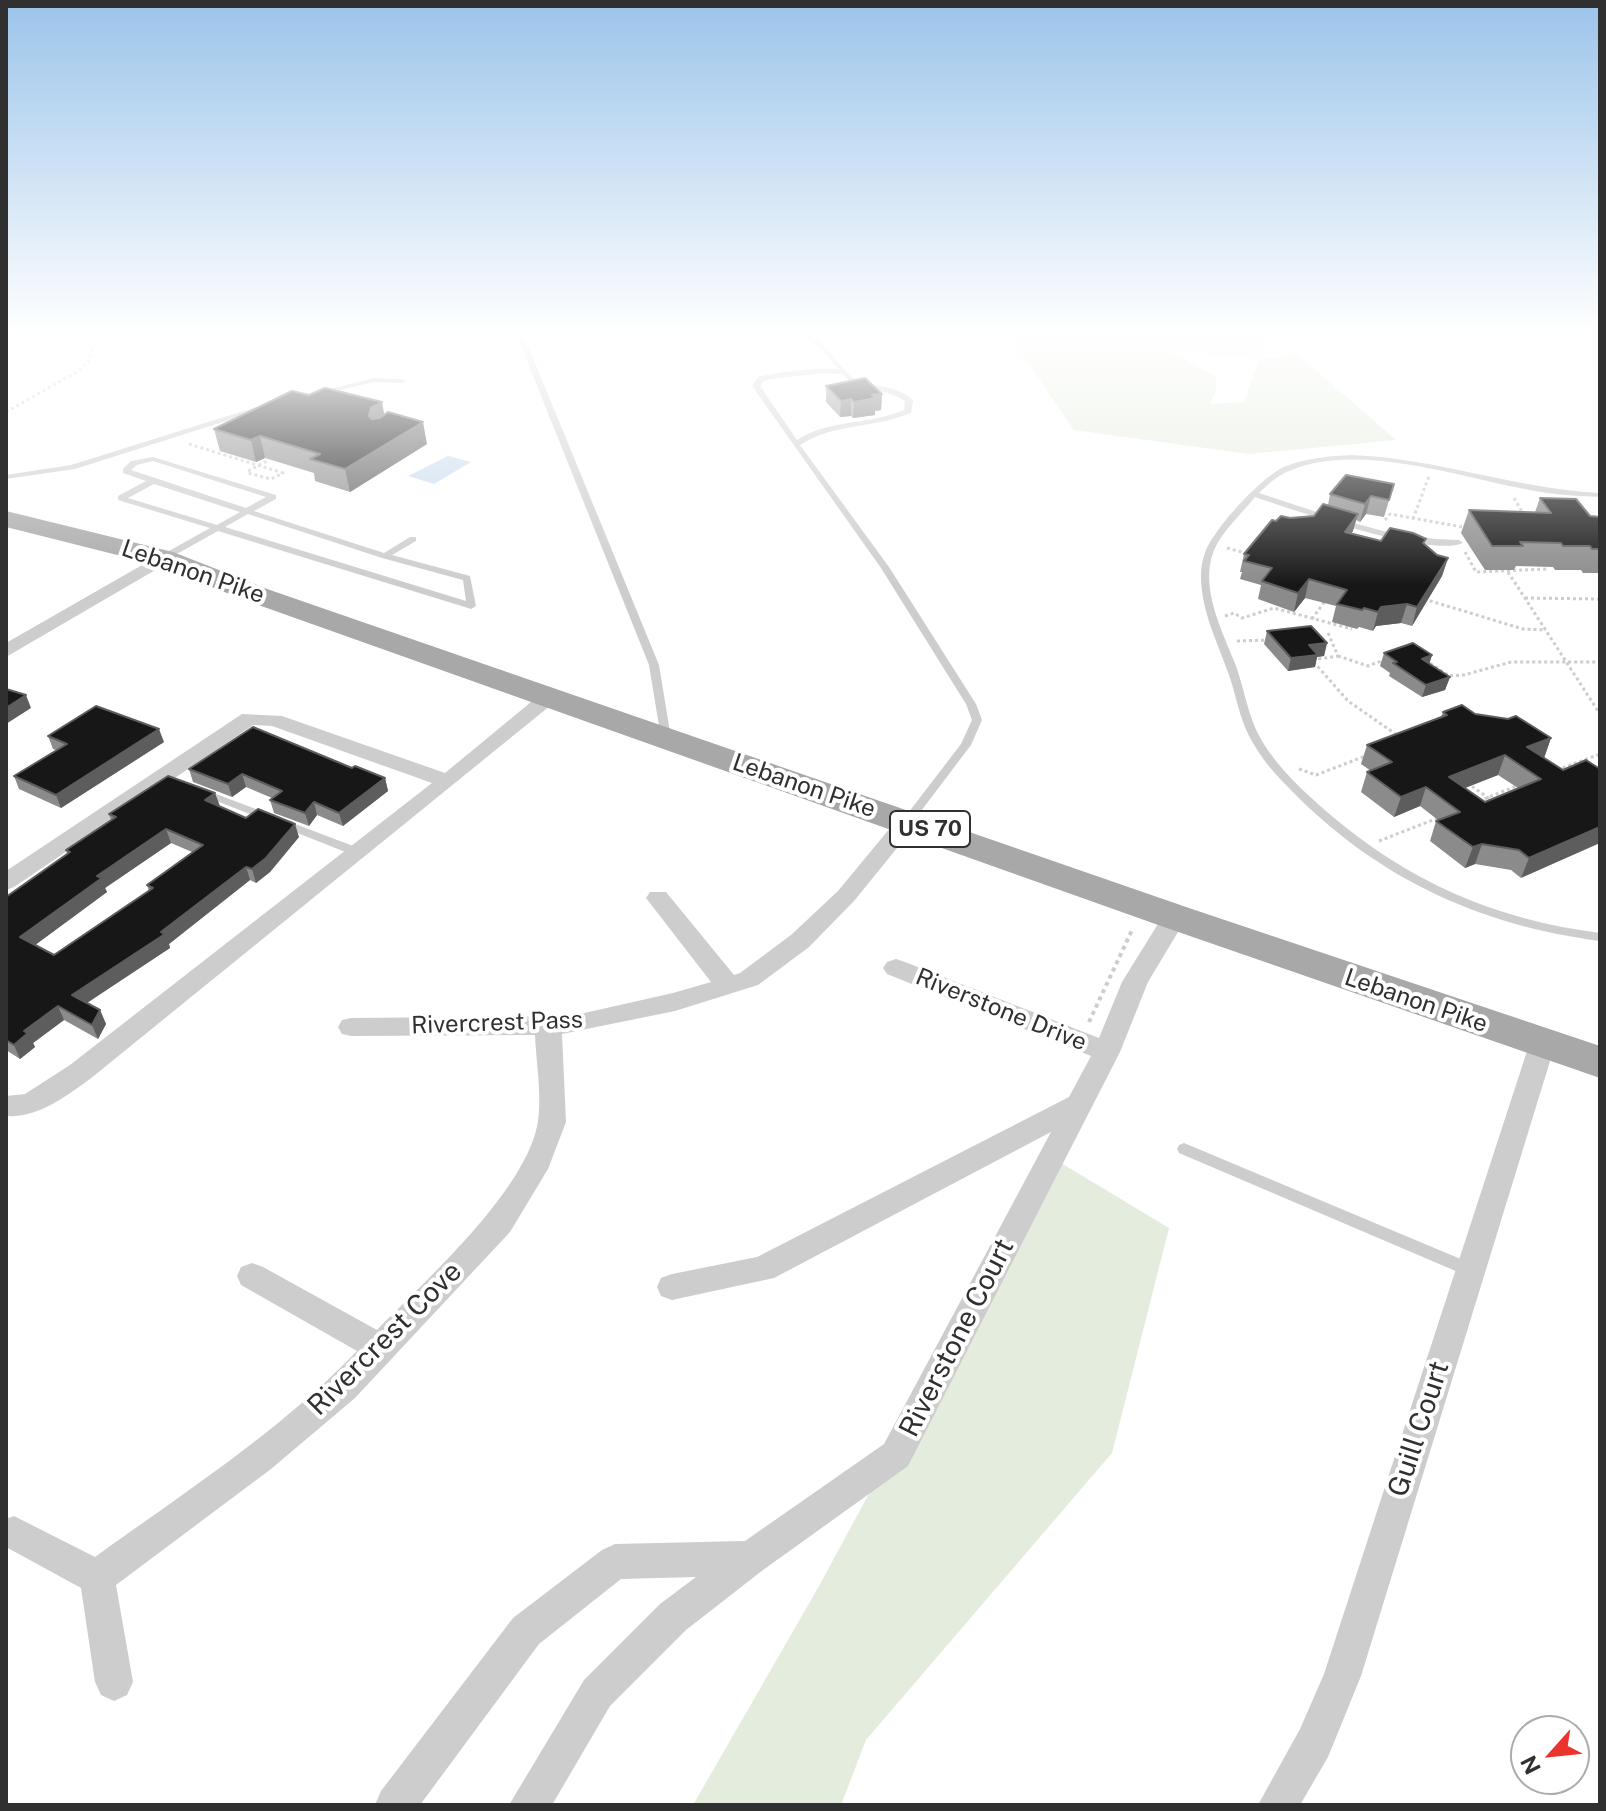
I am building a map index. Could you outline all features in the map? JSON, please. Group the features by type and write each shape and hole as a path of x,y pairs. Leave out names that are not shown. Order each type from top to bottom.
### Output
{"main road":[{"name":"Lebanon Pike","path":"6,519 163,558 260,596 1175,917 1542,1045 1600,1062"}],"street":[{"path":"6,651 163,558"},
{"path":"6,1106 13,1108 46,1095 80,1072 448,781 549,697"},
{"path":"6,882 167,778 238,723 263,717 448,781"},
{"name":"Rivercrest Pass","path":"351,1027 571,1025 660,1006 749,979 800,941 846,896 908,821"},
{"path":"658,898 728,985"},
{"name":"Riverstone Court","path":"529,1805 597,1693 673,1617 750,1558 896,1455 1107,1052 1135,982 1175,917"},
{"name":"Riverstone Drive","path":"896,968 1107,1052"},
{"name":"Rivercrest Cove","path":"97,1577 259,1458 343,1388 499,1223 534,1169 552,1122 548,1025"},
{"name":"Guill Court","path":"1278,1805 1314,1743 1342,1676 1542,1045"},
{"path":"672,1287 763,1269 1078,1105"},
{"path":"252,1276 381,1348"},
{"path":"14,1533 97,1577 114,1682"},
{"path":"395,1805 526,1631 615,1562 750,1558"}],"lane":[{"path":"6,477 72,467 233,416"},
{"path":"169,437 262,416"},
{"path":"552,416 654,665 666,738"},
{"path":"776,416 885,567 971,704 977,720 966,745 908,821"},
{"path":"796,444 809,433 900,416"},
{"path":"1600,495 1516,485 1433,466 1372,457 1319,460 1286,468 1254,494 1213,545 1208,555 1205,577 1215,619 1251,730 1264,753 1317,809 1366,846 1429,886 1483,911 1540,929 1600,937"},
{"path":"153,481 121,498 216,527 471,606 467,578 385,556 247,511 153,481 126,471 141,461 162,460 273,497 247,511 216,527 163,558"},
{"path":"1254,494 1423,542 1459,543"},
{"path":"385,556 413,539"},
{"path":"187,786 357,852"},
{"path":"1184,1149 1470,1270"}],"path":[{"path":"169,437 259,465 283,473 271,479 244,473 259,465 269,460"},
{"path":"1413,519 1433,466"},
{"path":"1449,526 1476,572 1548,569"},
{"path":"1213,545 1254,555"},
{"path":"1508,572 1600,714"},
{"path":"1414,596 1523,629 1546,630"},
{"path":"1525,598 1600,599"},
{"path":"1215,619 1234,613 1242,618 1274,608 1352,629"},
{"path":"1333,624 1328,633 1338,656"},
{"path":"1222,639 1251,642 1282,639"},
{"path":"1397,656 1368,666 1338,656 1312,660 1348,701 1406,741"},
{"path":"1424,660 1450,676"},
{"path":"1434,674 1450,676 1511,662 1600,662"},
{"path":"1283,774 1302,768 1316,775 1380,751"},
{"path":"1555,771 1600,754"},
{"path":"1465,782 1499,805"},
{"path":"1474,803 1528,782"},
{"path":"1366,846 1447,814"}],"green space":[{"path":"1064,416 1368,416 1396,440 1249,454 1074,430"},
{"path":"1051,1157 1169,1228 1112,1453 866,1740 841,1805 693,1805 819,1586"}],"water":[{"path":"448,456 471,462 434,484 408,476"}],"building":[{"path":"242,416 369,416 372,419 400,416 423,422 345,469 310,459 320,454 260,436 251,440 214,429"},
{"path":"1346,475 1394,484 1389,500 1371,496 1365,504 1330,494"},
{"path":"1540,498 1576,499 1590,516 1600,517 1600,549 1563,546 1561,543 1520,542 1523,546 1492,546 1469,510 1551,513"},
{"path":"1323,504 1358,514 1345,532 1381,541 1390,528 1413,533 1426,539 1423,543 1437,555 1448,558 1417,607 1407,604 1381,607 1378,612 1337,604 1347,590 1309,579 1298,593 1262,581 1272,568 1244,561 1249,555 1244,554 1272,520 1276,521 1281,516 1314,516"},
{"path":"1311,626 1327,643 1309,645 1318,655 1291,658 1267,631"},
{"path":"1413,643 1432,655 1422,659 1450,677 1426,685 1393,663 1397,662 1384,653"},
{"path":"6,689 26,695 6,708"},
{"path":"1462,705 1475,714 1508,719 1516,716 1551,738 1527,747 1563,770 1586,760 1600,769 1600,827 1529,858 1519,850 1482,844 1473,847 1436,821 1460,812 1426,787 1401,797 1367,772 1392,762 1367,745 1447,715 1443,712","holes":["1505,755 1541,779 1485,802 1449,777"]},
{"path":"96,706 159,729 56,795 14,776 67,744 48,736"},
{"path":"253,727 352,768 355,766 385,778 339,813 314,802 305,813 270,800 282,791 242,774 228,784 189,769"},
{"path":"168,776 215,793 205,800 246,818 258,809 295,824 266,858 252,869 246,867 161,932 165,934 72,995 100,1010 92,1025 58,1006 24,1031 28,1033 14,1045 6,1040 6,897 70,852 66,850 116,817 109,814","holes":["166,829 203,845 147,885 153,888 54,955 20,937 102,878 97,876"]}]}
